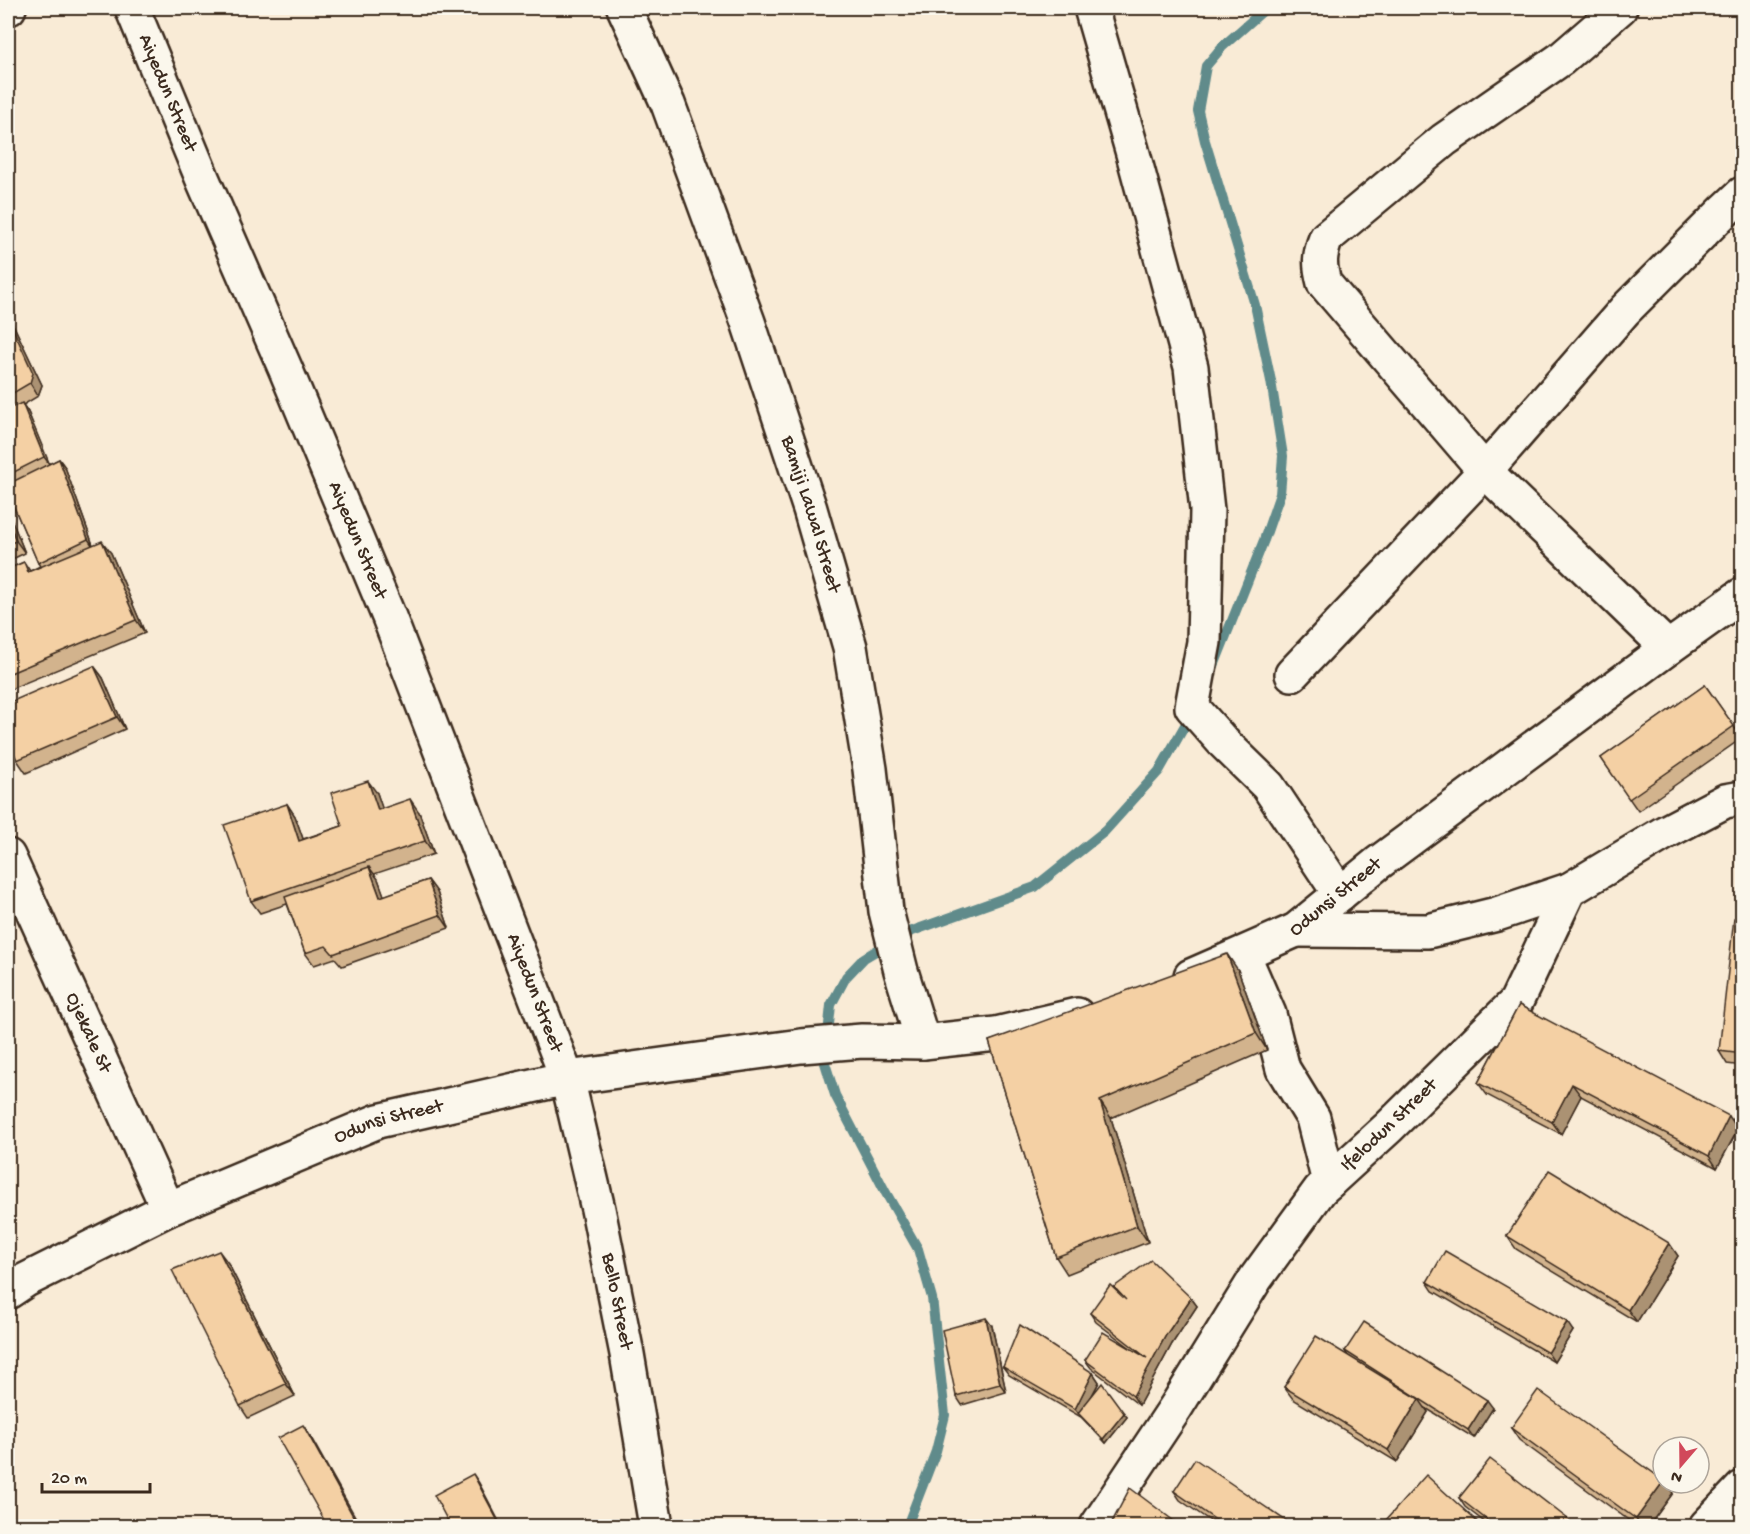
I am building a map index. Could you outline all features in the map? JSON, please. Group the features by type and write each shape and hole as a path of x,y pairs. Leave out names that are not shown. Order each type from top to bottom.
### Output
{"street":[{"name":"Aiyedun Street","path":"132,8 389,617 567,1078"},
{"name":"Bamiji Lawal Street","path":"624,8 672,115 748,322 810,508 850,647 870,769 886,911 901,971 923,1042"},
{"path":"1091,8 1191,367 1207,510 1204,642 1192,707 1224,743 1268,786 1340,894"},
{"path":"1620,8 1561,59 1444,140 1326,238 1320,254 1320,267 1324,283 1485,471 1668,648"},
{"path":"1292,674 1485,471 1626,310 1726,208 1743,194"},
{"name":"Odunsi Street","path":"1164,986 1186,979 1296,930 1378,862 1743,595"},
{"path":"1296,930 1428,931 1497,914 1569,890 1666,832 1715,806 1725,801 1743,798"},
{"name":"Ojekale St","path":"8,856 168,1209"},
{"name":"Ifelodun Street","path":"1097,1527 1176,1407 1256,1278 1320,1190 1389,1127 1516,1002 1569,890"},
{"path":"1243,954 1269,1014 1283,1069 1313,1118 1329,1182"},
{"path":"923,1042 996,1034 1100,1007"},
{"name":"Odunsi Street","path":"8,1292 26,1280 168,1209 378,1121 567,1078 801,1046 862,1041 923,1042"},
{"name":"Bello Street","path":"567,1078 627,1353 656,1527"},
{"path":"1706,1527 1743,1488"}],"building":[{"path":"8,318 33,373 30,383 8,396"},
{"path":"22,403 44,457 8,475 8,409"},
{"path":"59,459 88,539 38,563 8,493 8,484"},
{"path":"8,520 16,541 8,544"},
{"path":"102,541 136,620 8,674 8,569 24,562 28,572"},
{"path":"94,666 117,717 17,760 8,739 8,703"},
{"path":"1705,685 1734,726 1629,799 1601,758"},
{"path":"368,781 378,810 410,799 425,841 251,901 224,825 287,804 299,841 342,826 331,793"},
{"path":"369,867 380,897 428,880 440,915 333,954 326,946 305,953 285,897"},
{"path":"1734,918 1743,919 1743,1054 1719,1051"},
{"path":"1227,954 1256,1033 1100,1101 1137,1226 1056,1257 989,1041"},
{"path":"1519,1005 1729,1116 1709,1156 1572,1084 1552,1122 1478,1083"},
{"path":"1549,1170 1669,1243 1628,1310 1507,1236"},
{"path":"219,1251 286,1384 240,1406 172,1270"},
{"path":"1445,1251 1567,1322 1548,1353 1427,1282"},
{"path":"1151,1260 1191,1298 1166,1335 1133,1396 1085,1360 1103,1332 1147,1358 1090,1313 1110,1285 1126,1300 1114,1287"},
{"path":"986,1318 1000,1384 956,1396 942,1330"},
{"path":"1364,1322 1487,1400 1468,1430 1345,1351"},
{"path":"1020,1325 1093,1373 1075,1409 1003,1367"},
{"path":"1316,1336 1419,1399 1388,1450 1284,1387"},
{"path":"1102,1383 1124,1413 1103,1439 1078,1413"},
{"path":"1538,1390 1651,1471 1651,1495 1654,1495 1636,1519 1511,1428"},
{"path":"303,1425 359,1527 328,1527 278,1438"},
{"path":"1195,1459 1295,1527 1226,1527 1174,1491"},
{"path":"1490,1459 1577,1527 1496,1527 1459,1498"},
{"path":"473,1474 501,1527 451,1527 434,1495"},
{"path":"1426,1475 1483,1527 1394,1527 1386,1520"},
{"path":"1130,1488 1182,1527 1110,1526"}],"waterway":[{"path":"1214,666 1280,494 1283,456 1271,381 1255,305 1198,111 1206,66 1222,47 1266,8"},
{"path":"907,1526 936,1451 945,1415 932,1298 918,1249 835,1095 825,1063 831,1005 846,977 864,958 904,934 1035,887 1105,831 1159,771 1192,713"}]}
